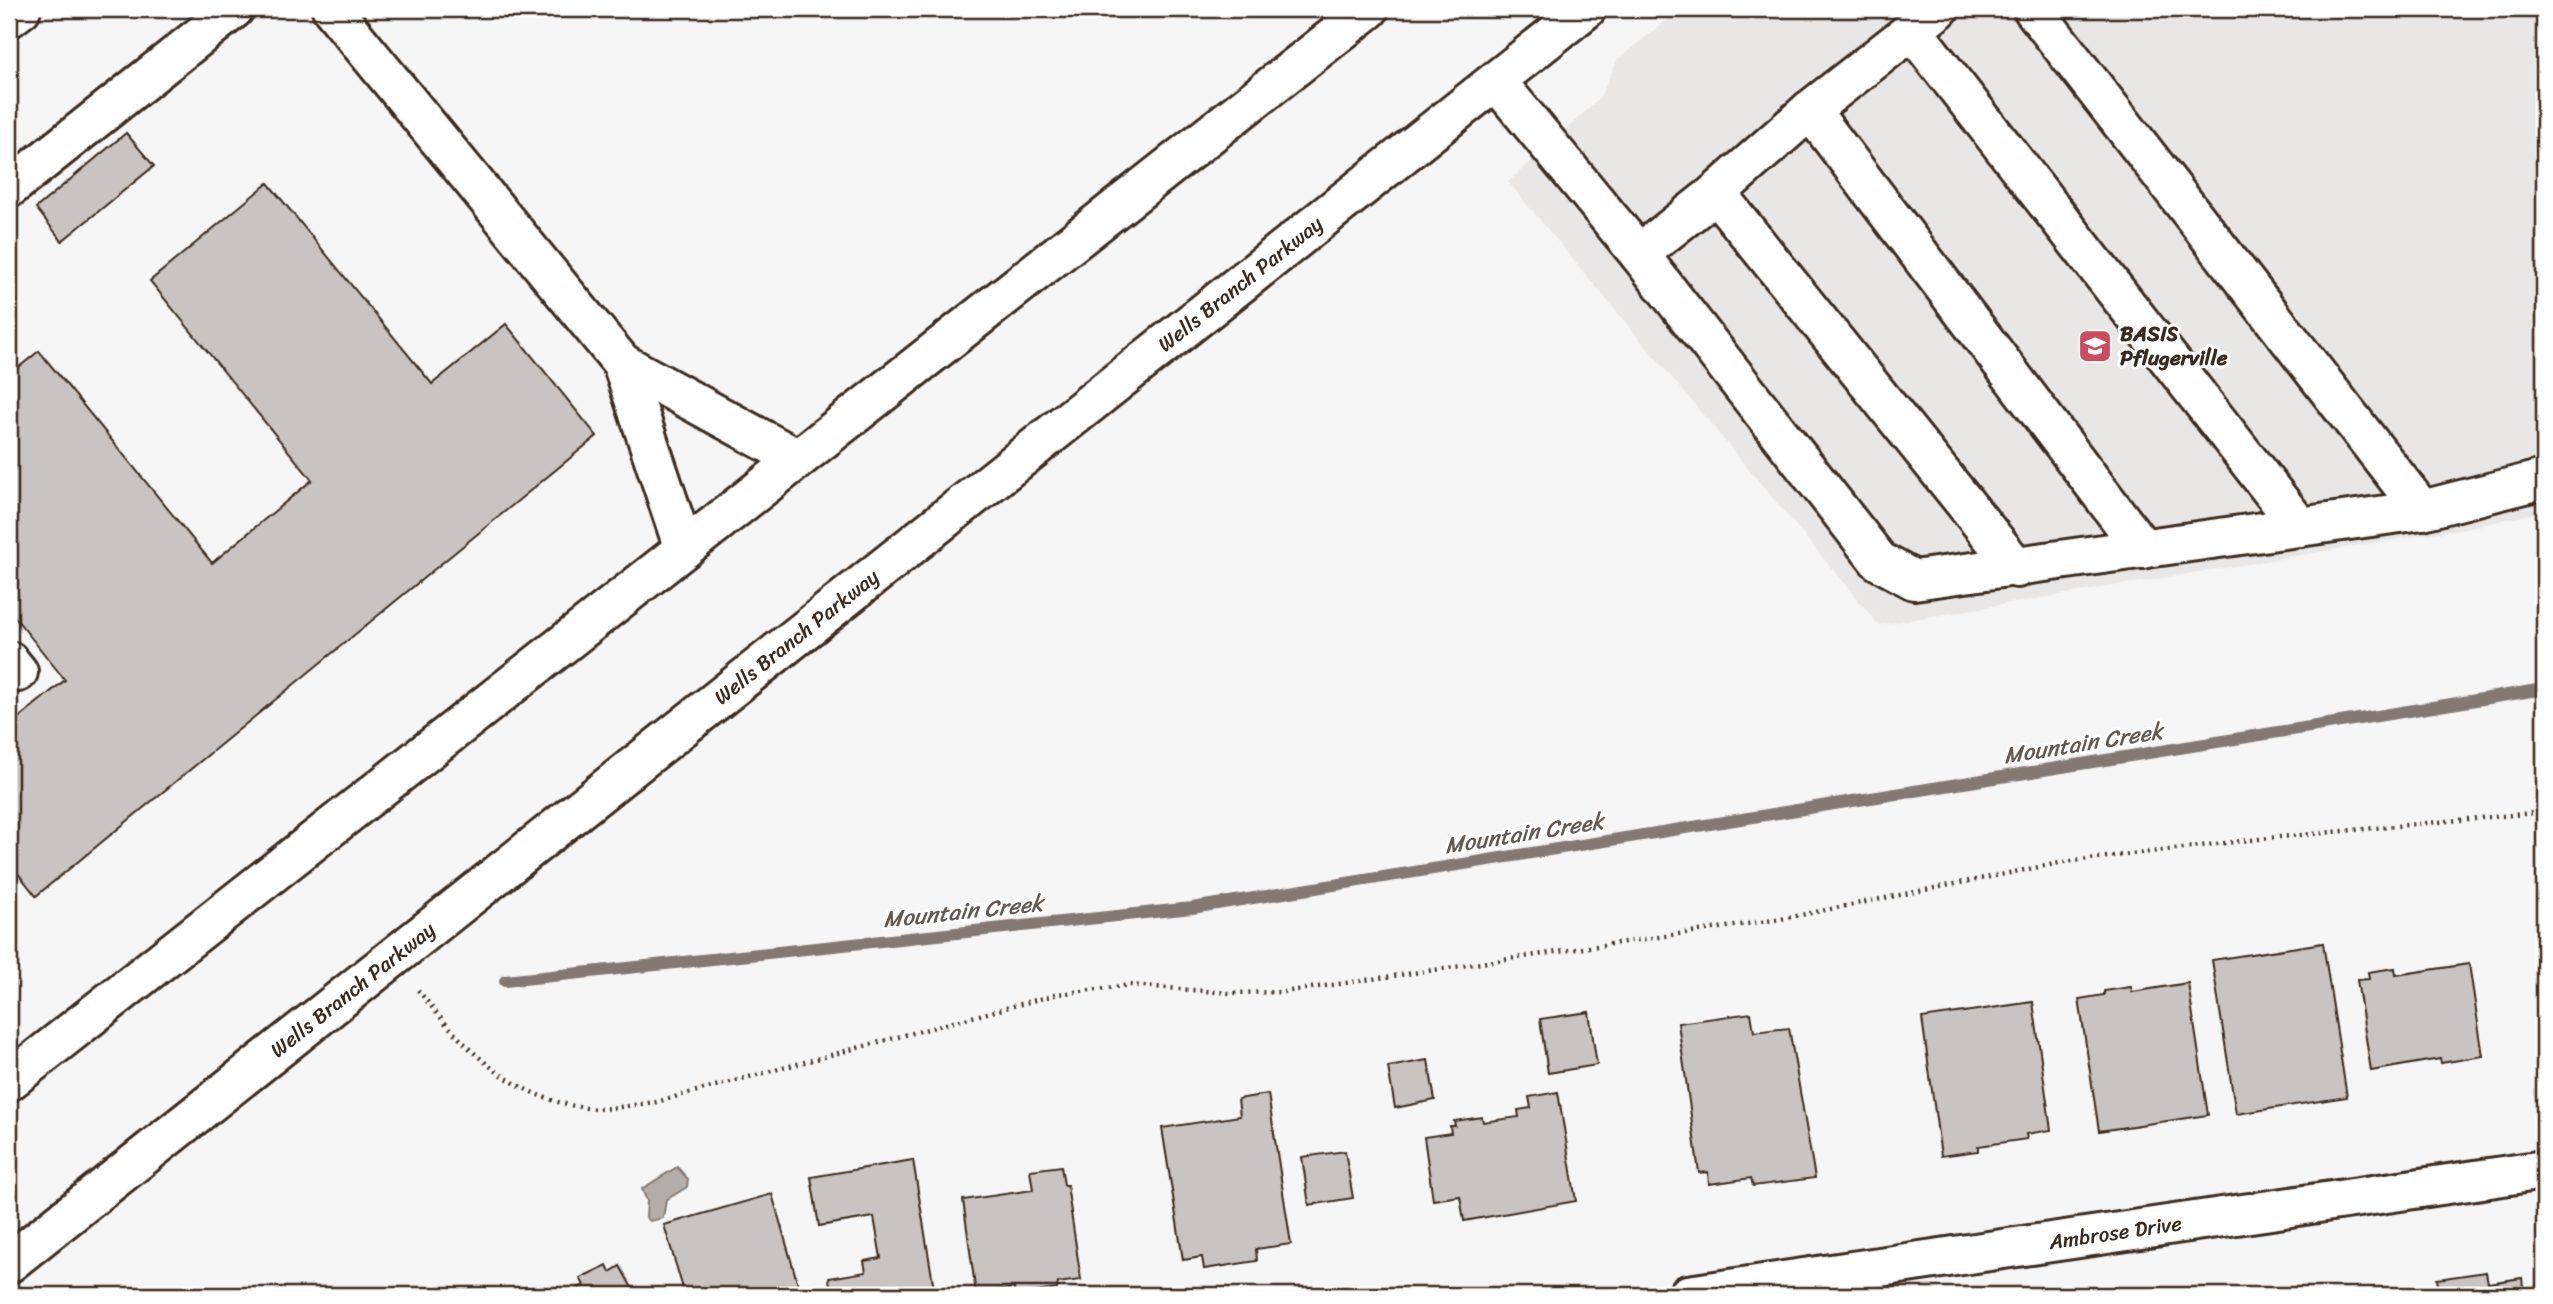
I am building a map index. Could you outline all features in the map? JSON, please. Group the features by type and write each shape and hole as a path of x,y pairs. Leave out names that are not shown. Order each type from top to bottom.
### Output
{"main road":[{"path":"9,18 20,9"},
{"path":"332,9 622,363 684,549"},
{"path":"9,1081 1369,9"},
{"name":"Wells Branch Parkway","path":"9,1264 1586,9"},
{"path":"2033,9 2422,510"},
{"path":"9,188 214,14"},
{"path":"1639,254 1716,193 1810,110 1926,20 2300,527"},
{"path":"1496,81 1639,254 1879,561 1914,580 2017,568 2422,510 2544,479"},
{"path":"1810,110 2143,549"},
{"path":"1716,193 2017,568"},
{"path":"622,363 798,459"},
{"name":"Ambrose Drive","path":"1688,1295 2544,1170"}],"path":[{"path":"415,987 450,1030 483,1063 532,1094 588,1109 656,1101 1058,994 1130,985 1229,993 1284,992 1781,919 2064,862 2259,839 2544,812"}],"shaded area":[{"name":"BASIS Pflugerville","path":"1681,9 2544,9 2544,511 2472,527 1879,625 1508,182 1599,99 1618,59"},
{"path":"677,1167 688,1179 687,1187 666,1200 663,1218 650,1221 646,1217 647,1201 642,1189"}],"building":[{"path":"126,133 154,166 62,241 36,208"},
{"path":"268,183 432,384 506,324 597,436 36,896 9,862 9,709 17,719 65,680 9,610 9,375 39,351 212,563 312,480 150,281"},
{"path":"2323,943 2347,1097 2236,1114 2212,960"},
{"path":"2469,964 2483,1056 2441,1063 2440,1059 2371,1071 2357,980 2369,979 2368,972 2395,968 2396,975"},
{"path":"2188,983 2208,1115 2099,1131 2079,999 2104,995 2104,991 2131,987 2132,992"},
{"path":"2033,1002 2051,1130 2026,1134 2027,1139 1978,1146 1978,1151 1941,1156 1922,1018"},
{"path":"1589,1012 1597,1065 1548,1073 1540,1019"},
{"path":"1751,1013 1754,1032 1789,1028 1815,1178 1753,1186 1751,1178 1709,1184 1708,1172 1699,1173 1678,1023"},
{"path":"1428,1060 1435,1100 1395,1108 1388,1067"},
{"path":"1558,1092 1576,1201 1464,1221 1460,1196 1433,1200 1424,1137 1451,1133 1450,1126 1455,1126 1454,1121 1482,1117 1483,1122 1519,1117 1518,1110 1531,1108 1529,1097"},
{"path":"1268,1094 1291,1244 1256,1249 1257,1261 1204,1269 1202,1257 1183,1260 1162,1128 1240,1116 1238,1099"},
{"path":"1345,1151 1353,1198 1309,1205 1302,1157"},
{"path":"913,1160 935,1295 831,1295 829,1278 866,1272 864,1261 881,1258 874,1217 819,1226 811,1177"},
{"path":"1061,1166 1064,1185 1067,1185 1081,1280 1058,1283 1057,1289 1014,1295 1014,1288 976,1294 963,1200 1033,1190 1030,1170"},
{"path":"772,1194 801,1295 685,1295 664,1225"},
{"path":"607,1265 610,1272 620,1266 636,1295 566,1295 584,1285 580,1278"},
{"path":"2486,1272 2488,1283 2522,1278 2524,1295 2411,1295 2439,1290 2437,1279"}],"waterway":[{"name":"Mountain Creek","path":"505,981 1192,908 2544,689"}],"place":[{"name":"BASIS Pflugerville","path":"2095,346"}]}
